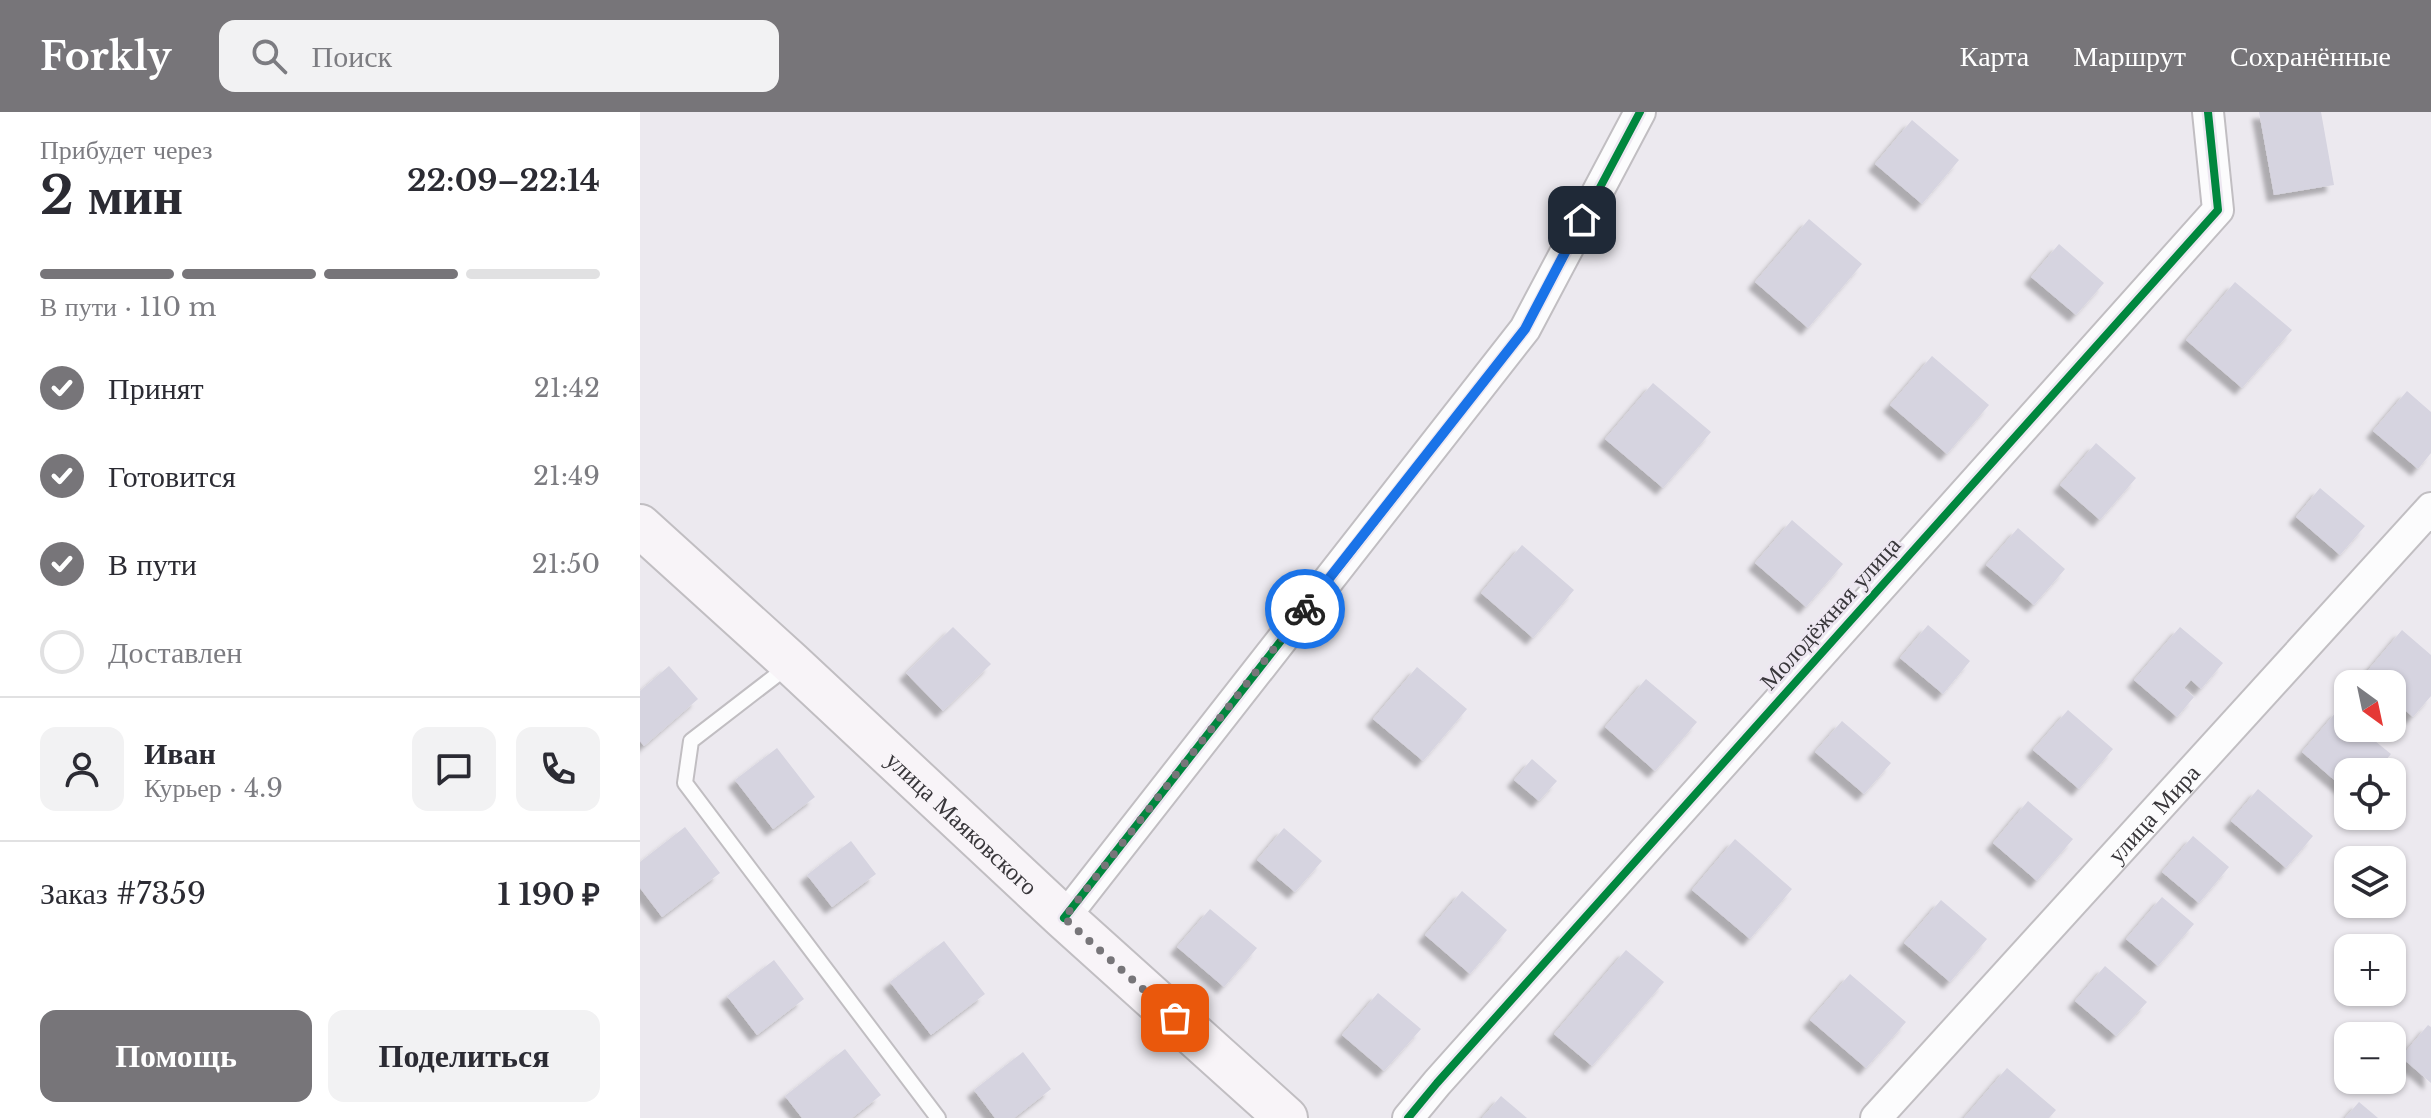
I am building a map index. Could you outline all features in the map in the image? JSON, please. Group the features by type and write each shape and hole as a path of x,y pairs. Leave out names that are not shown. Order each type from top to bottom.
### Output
{"street":[{"path":"1064,918 1525,329 1640,112"},
{"name":"Молодёжная улица","path":"1408,1118 2218,210 2208,112"},
{"name":"улица Мира","path":"1876,1118 2431,508"},
{"name":"улица Маяковского","path":"640,526 1064,918 1286,1118"}],"lane":[{"path":"791,663 691,741 685,783 938,1118"}],"building":[{"path":"2259,112 2321,112 2334,185 2274,195"},
{"path":"1912,120 1959,160 1922,204 1875,164"},
{"path":"1809,219 1862,264 1808,328 1755,282"},
{"path":"2059,244 2104,283 2076,315 2031,277"},
{"path":"2235,282 2292,330 2242,388 2186,340"},
{"path":"1932,356 1989,405 1947,454 1890,405"},
{"path":"1653,383 1711,432 1663,488 1605,439"},
{"path":"2407,391 2431,412 2431,453 2418,469 2373,431"},
{"path":"2096,443 2136,478 2100,520 2060,485"},
{"path":"2320,488 2365,526 2340,555 2296,517"},
{"path":"1792,520 1843,564 1806,607 1755,563"},
{"path":"2018,528 2065,569 2034,605 1986,565"},
{"path":"1522,545 1574,590 1533,638 1481,593"},
{"path":"1928,625 1970,661 1943,694 1900,658"},
{"path":"953,627 991,664 943,711 906,673"},
{"path":"2180,627 2223,663 2201,689 2191,680 2184,688 2194,697 2177,717 2134,680"},
{"path":"2402,630 2431,655 2431,696 2413,717 2406,711 2406,670 2368,670"},
{"path":"669,666 698,699 644,746 640,741 640,691"},
{"path":"1417,667 1467,709 1423,761 1373,719"},
{"path":"1646,679 1697,722 1655,771 1605,727"},
{"path":"2068,710 2113,749 2079,789 2033,750"},
{"path":"2334,715 2334,742 2376,742 2391,754 2388,758 2334,758 2334,780 2302,752"},
{"path":"1842,721 1891,763 1864,794 1815,752"},
{"path":"777,748 815,797 773,829 735,780"},
{"path":"1532,759 1557,781 1539,801 1514,780"},
{"path":"2258,789 2313,836 2286,868 2231,821"},
{"path":"2028,801 2073,839 2037,881 1993,843"},
{"path":"685,827 720,873 662,917 640,888 640,862"},
{"path":"1284,828 1322,861 1295,892 1257,860"},
{"path":"2193,836 2229,867 2199,903 2162,872"},
{"path":"1735,839 1792,889 1750,939 1692,890"},
{"path":"851,841 876,874 832,907 807,875"},
{"path":"1462,891 1507,930 1470,974 1425,935"},
{"path":"2162,897 2194,924 2158,966 2126,939"},
{"path":"1941,900 1987,939 1950,982 1904,943"},
{"path":"1210,909 1257,948 1224,987 1177,947"},
{"path":"944,941 985,994 931,1035 890,982"},
{"path":"1626,950 1664,982 1592,1066 1554,1034"},
{"path":"774,960 804,999 757,1035 727,996"},
{"path":"2105,966 2147,1002 2116,1036 2075,1001"},
{"path":"1850,974 1906,1022 1866,1068 1810,1020"},
{"path":"1378,993 1421,1029 1384,1071 1342,1035"},
{"path":"2428,1025 2431,1027 2431,1083 2406,1061 2406,1051"},
{"path":"845,1049 881,1095 852,1118 802,1118 785,1096"},
{"path":"1023,1052 1051,1089 1014,1118 995,1118 974,1090"},
{"path":"2007,1068 2056,1110 2049,1118 1964,1118"},
{"path":"1501,1096 1527,1118 1482,1118"},
{"path":"2359,1102 2378,1118 2345,1118"}],"cycle path":[{"path":"1064,918 1525,329 1640,112"},
{"path":"1408,1118 2218,210 2208,112"}],"way so far":[{"path":"1175,1018 1064,918 1305,609"}],"route":[{"path":"1305,609 1525,329 1582,220"}]}
